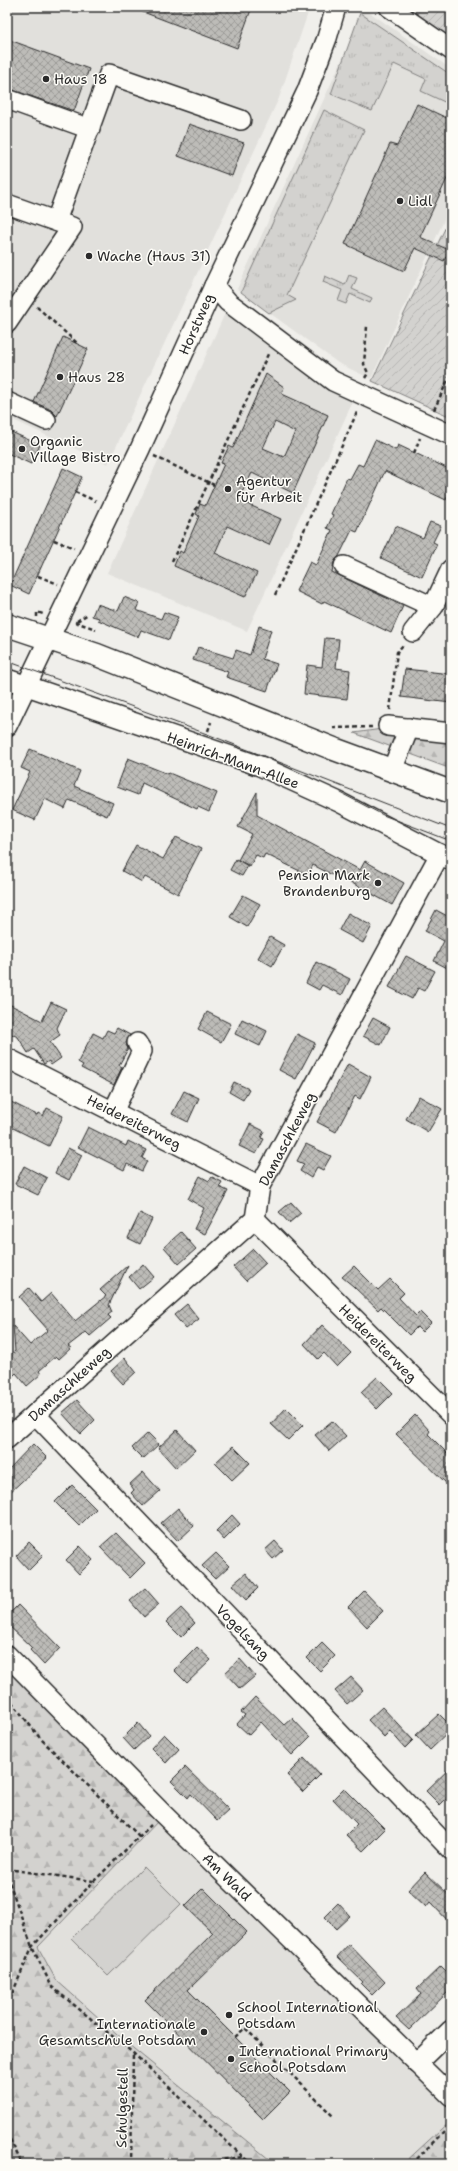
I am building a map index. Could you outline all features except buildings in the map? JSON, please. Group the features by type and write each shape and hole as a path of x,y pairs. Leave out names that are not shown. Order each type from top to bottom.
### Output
{"main road":[{"path":"7,625 48,638 171,683 334,749 451,792"}],"street":[{"name":"Horstweg","path":"7,726 140,449 214,286 307,92 327,38 336,7"},
{"path":"389,7 451,50"},
{"path":"56,221 109,74 241,120"},
{"path":"7,99 90,129"},
{"path":"7,204 72,227 7,323"},
{"path":"214,286 228,302 359,399 451,435"},
{"path":"7,402 46,420"},
{"path":"344,566 434,607"},
{"path":"413,632 434,607 451,569"},
{"name":"Heinrich-Mann-Allee","path":"7,679 260,766 339,802 445,857"},
{"path":"388,726 451,733"},
{"path":"392,770 410,728"},
{"name":"Damaschkeweg","path":"7,1439 255,1219 260,1186 445,857"},
{"path":"113,1112 142,1051 137,1043"},
{"name":"Heidereiterweg","path":"7,1058 260,1186"},
{"name":"Heidereiterweg","path":"255,1219 451,1415"},
{"name":"Vogelsang","path":"35,1414 451,1850"},
{"name":"Am Wald","path":"7,1655 163,1814 451,2096"},
{"path":"417,2063 451,2030"}],"path":[{"path":"25,296 77,343"},
{"path":"275,595 359,399 368,373 364,364 367,326"},
{"path":"172,561 276,337"},
{"path":"154,456 214,485"},
{"path":"76,492 96,501"},
{"path":"54,540 75,549"},
{"path":"38,576 59,584"},
{"path":"327,728 388,726 397,652 413,632"},
{"path":"7,1696 40,1738 140,1836"},
{"path":"7,2006 32,1947 94,1881 163,1814"},
{"path":"7,1869 94,1881"},
{"path":"7,1876 32,1947 52,1987 133,2053 252,2164"},
{"path":"236,2037 245,2028 334,2117"},
{"name":"Schulgestell","path":"130,2164 133,2053"},
{"path":"412,2164 451,2124"},
{"path":"7,2133 22,2164"},
{"path":"189,2164 243,2157"}],"shaded area":[{"path":"7,7 310,7 279,98 108,464 7,417"},
{"path":"362,7 451,69 451,205 371,379 338,363 237,289 351,40"},
{"path":"226,311 354,399 247,631 107,573"},
{"name":"School International Potsdam","path":"161,1818 451,2102 451,2120 403,2164 275,2164 134,2049 56,1980 38,1947"}],"green space":[{"path":"407,7 451,7 451,38"},
{"path":"360,13 451,75 451,105 421,91 426,79 394,64 372,111 331,94"},
{"path":"324,110 364,130 287,295 296,300 269,313 241,292"},
{"path":"451,216 451,417 372,381"},
{"path":"349,275 357,278 352,289 372,298 370,303 350,294 346,304 338,301 342,290 323,282 325,276 345,285"},
{"path":"389,728 451,737 451,769 354,733"},
{"path":"7,1659 161,1818 38,1947 56,1980 134,2049 275,2164 7,2164"},
{"path":"144,1867 181,1904 108,1976 71,1939"},
{"path":"451,2120 451,2164 403,2164"}],"tram line":[{"path":"7,661 207,734 451,829"},
{"path":"341,793 383,815 451,841"}],"place":[{"name":"Haus 18","path":"46,79"},
{"name":"Lidl","path":"400,201"},
{"name":"Wache (Haus 31)","path":"89,256"},
{"name":"Haus 28","path":"60,377"},
{"name":"Organic Village Bistro","path":"22,449"},
{"name":"Agentur für Arbeit","path":"228,489"},
{"name":"Pension Mark Brandenburg","path":"378,883"},
{"name":"School International Potsdam","path":"229,2015"},
{"name":"Internationale Gesamtschule Potsdam","path":"204,2032"},
{"name":"International Primary School Potsdam","path":"231,2059"}]}
